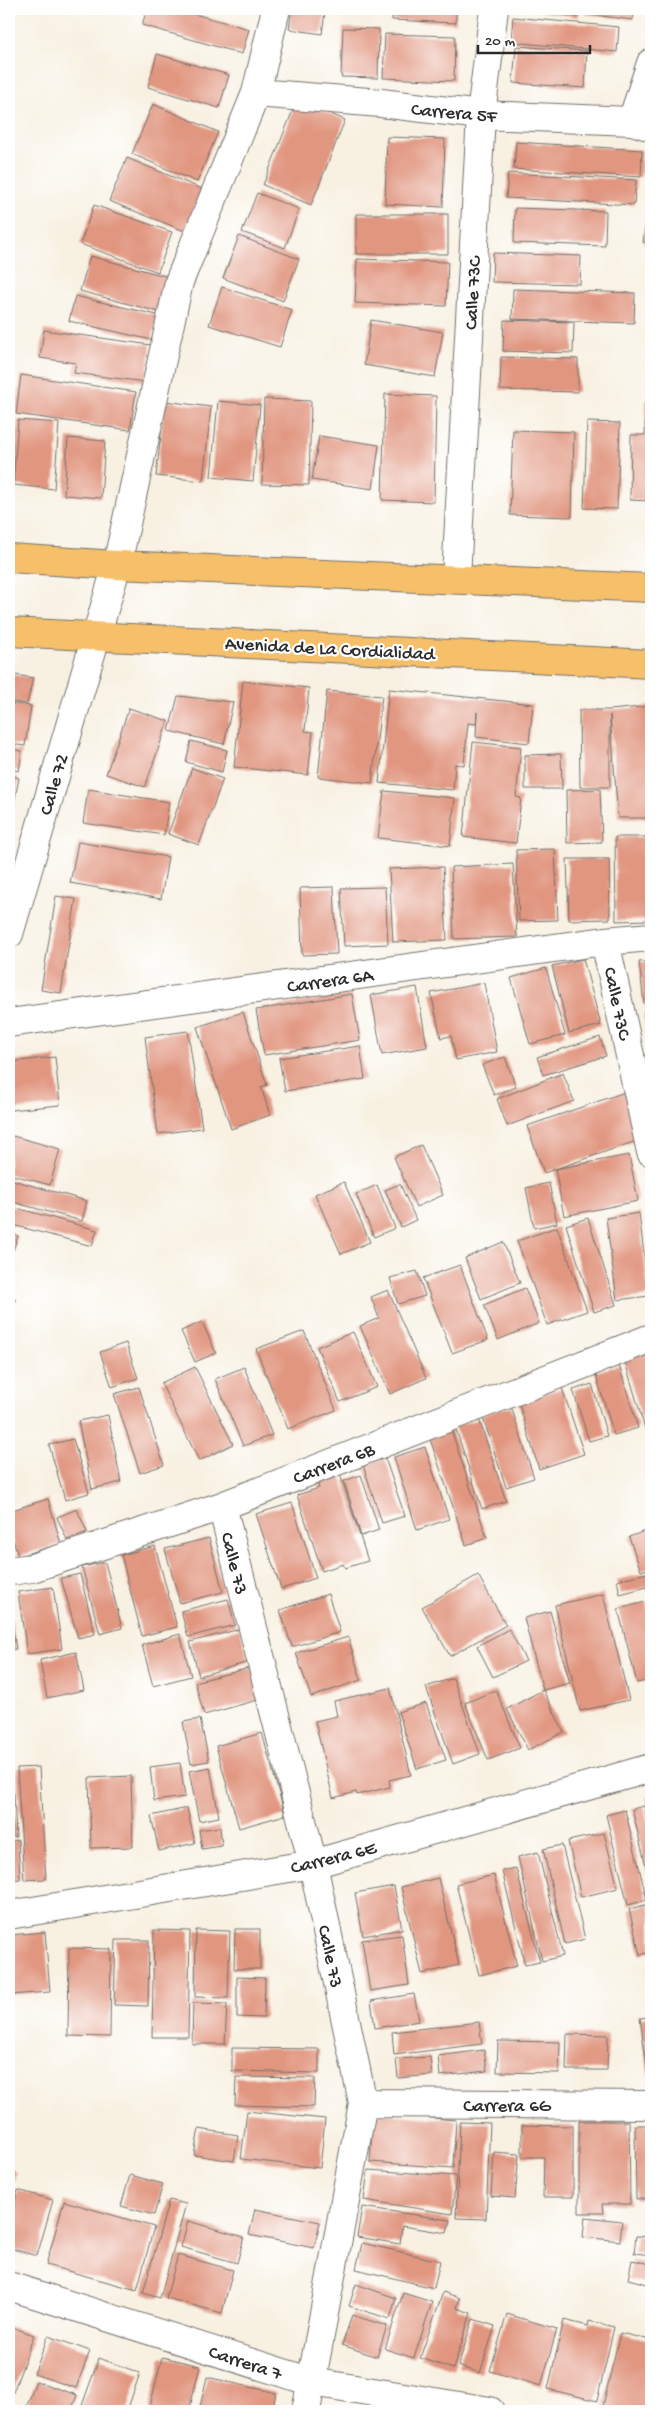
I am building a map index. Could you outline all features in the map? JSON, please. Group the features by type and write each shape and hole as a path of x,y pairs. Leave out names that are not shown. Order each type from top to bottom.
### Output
{"main road":[{"path":"9,558 117,565 456,578 651,588"},
{"name":"Avenida de La Cordialidad","path":"9,632 651,664"}],"street":[{"name":"Calle 72","path":"9,934 117,565 179,282 256,93 276,9"},
{"name":"Calle 73C","path":"456,578 481,115 494,9"},
{"path":"641,124 651,63"},
{"name":"Carrera 5F","path":"256,93 381,103 481,115 641,124"},
{"name":"Carrera 6A","path":"9,1023 605,941 651,937"},
{"name":"Calle 73C","path":"605,941 651,1152"},
{"name":"Carrera 6B","path":"9,1571 32,1568 222,1506 651,1338"},
{"name":"Calle 73","path":"222,1506 313,1864 364,2103 306,2411"},
{"name":"Carrera 6E","path":"9,1915 313,1864 651,1768"},
{"name":"Carrera 6G","path":"364,2103 651,2105"},
{"name":"Carrera 7","path":"9,2286 312,2382 490,2411"}],"building":[{"path":"147,9 176,9 249,29 242,54 142,25"},
{"path":"292,9 325,12 322,34 289,29"},
{"path":"392,9 456,9 456,23 392,20"},
{"path":"525,9 579,9 578,17"},
{"path":"585,9 634,9 633,20 585,14"},
{"path":"513,17 619,27 617,52 511,42"},
{"path":"343,28 379,29 378,78 341,77"},
{"path":"385,34 455,36 454,81 383,78"},
{"path":"516,46 587,51 585,88 513,83"},
{"path":"157,54 229,75 219,108 148,87"},
{"path":"297,100 345,120 311,205 263,185"},
{"path":"153,104 218,132 197,182 132,154"},
{"path":"387,137 445,139 443,207 385,204"},
{"path":"516,142 642,150 641,177 514,169"},
{"path":"127,158 202,189 185,231 109,201"},
{"path":"508,173 636,180 634,205 506,198"},
{"path":"257,193 299,209 285,248 242,232"},
{"path":"651,193 651,243 643,242"},
{"path":"94,205 172,232 158,272 80,244"},
{"path":"515,208 606,211 605,246 514,243"},
{"path":"356,214 448,214 448,254 356,254"},
{"path":"239,236 299,259 283,301 223,278"},
{"path":"493,253 581,256 580,284 492,282"},
{"path":"90,256 169,277 159,312 80,291"},
{"path":"357,259 448,262 446,306 355,303"},
{"path":"222,287 292,310 280,347 209,325"},
{"path":"513,289 635,293 634,323 512,319"},
{"path":"75,296 157,315 152,340 69,321"},
{"path":"371,320 443,332 435,377 364,365"},
{"path":"504,320 574,322 573,353 503,351"},
{"path":"44,330 151,345 146,382 74,373 76,363 40,358"},
{"path":"501,357 578,359 578,392 500,390"},
{"path":"21,375 136,392 130,430 16,414"},
{"path":"385,394 436,396 434,502 382,500"},
{"path":"264,399 311,401 309,485 262,484"},
{"path":"646,400 651,400 651,501 630,500 631,435 645,435"},
{"path":"165,401 211,407 203,481 156,476"},
{"path":"218,401 260,405 253,481 211,477"},
{"path":"18,420 59,423 54,489 13,485"},
{"path":"587,422 620,423 617,509 584,508"},
{"path":"513,430 574,432 572,517 510,515"},
{"path":"319,436 379,445 373,489 312,480"},
{"path":"68,438 105,441 101,498 64,495"},
{"path":"9,674 33,678 27,704 9,701"},
{"path":"243,681 309,688 305,731 313,732 308,775 234,767"},
{"path":"389,689 533,704 529,743 476,737 477,712 476,724 468,723 464,765 455,764 453,790 379,783"},
{"path":"327,691 382,696 372,783 318,777"},
{"path":"178,696 233,702 224,744 169,731"},
{"path":"9,703 31,706 25,746 9,744"},
{"path":"651,706 651,818 618,818 610,715 610,787 580,787 579,710 610,710"},
{"path":"129,708 168,721 145,787 106,774"},
{"path":"191,741 227,750 222,772 186,762"},
{"path":"473,742 521,747 516,797 521,798 516,843 463,837"},
{"path":"9,749 22,751 19,771 9,769"},
{"path":"561,754 562,789 525,789 525,755"},
{"path":"192,768 223,779 199,845 168,834"},
{"path":"9,775 19,778 10,823 9,823"},
{"path":"88,789 169,802 164,835 83,823"},
{"path":"600,789 602,842 567,843 566,790"},
{"path":"384,791 455,798 450,846 378,838"},
{"path":"615,837 651,837 651,920 616,921"},
{"path":"78,842 168,857 161,899 70,883"},
{"path":"555,849 558,920 519,921 516,850"},
{"path":"567,859 609,859 610,919 569,920"},
{"path":"513,864 517,937 454,939 451,867"},
{"path":"443,867 447,940 393,942 389,869"},
{"path":"334,887 337,954 302,955 300,888"},
{"path":"385,887 388,944 344,946 341,888"},
{"path":"56,896 76,899 61,993 41,990"},
{"path":"583,959 601,1025 569,1033 552,966"},
{"path":"651,961 651,1004 644,1004 639,962"},
{"path":"546,968 565,1035 530,1044 511,978"},
{"path":"484,983 497,1052 456,1060 451,1036 441,1038 431,993"},
{"path":"417,987 427,1047 382,1055 371,995"},
{"path":"352,994 360,1040 264,1055 256,1010"},
{"path":"243,1012 267,1085 261,1087 270,1115 231,1129 197,1027"},
{"path":"644,1014 651,1014 651,1039 647,1039"},
{"path":"188,1031 202,1128 158,1134 145,1037"},
{"path":"600,1037 606,1056 543,1075 537,1057"},
{"path":"360,1046 365,1079 285,1091 279,1058"},
{"path":"55,1057 60,1105 11,1110 9,1104 9,1062"},
{"path":"505,1057 516,1087 494,1095 482,1065"},
{"path":"563,1073 574,1101 507,1126 497,1099"},
{"path":"625,1092 642,1139 544,1173 527,1126"},
{"path":"9,1135 60,1149 50,1185 9,1174"},
{"path":"421,1145 443,1195 416,1207 394,1157"},
{"path":"629,1155 638,1201 564,1216 555,1169"},
{"path":"9,1179 87,1201 82,1221 9,1201"},
{"path":"344,1182 370,1242 341,1254 315,1194"},
{"path":"549,1183 557,1223 534,1228 526,1188"},
{"path":"400,1184 416,1220 401,1227 385,1190"},
{"path":"377,1185 395,1228 374,1237 356,1194"},
{"path":"9,1206 97,1230 92,1246 9,1224"},
{"path":"639,1213 649,1296 617,1300 606,1218"},
{"path":"588,1218 616,1305 594,1312 566,1225"},
{"path":"557,1227 587,1311 547,1325 517,1241"},
{"path":"9,1232 18,1236 13,1251 9,1249"},
{"path":"503,1242 520,1283 481,1299 465,1258"},
{"path":"460,1265 488,1340 452,1353 423,1278"},
{"path":"417,1271 425,1296 398,1304 390,1278"},
{"path":"525,1288 539,1323 498,1340 484,1305"},
{"path":"388,1290 426,1378 390,1394 360,1326 379,1318 371,1297"},
{"path":"9,1298 16,1300 9,1318"},
{"path":"202,1322 216,1353 195,1362 181,1331"},
{"path":"304,1331 336,1410 288,1429 256,1349"},
{"path":"353,1332 377,1387 340,1402 317,1347"},
{"path":"126,1343 138,1378 112,1387 100,1352"},
{"path":"651,1347 651,1427 645,1429 623,1355"},
{"path":"619,1365 638,1428 614,1435 595,1372"},
{"path":"195,1367 233,1444 199,1461 161,1383"},
{"path":"244,1367 272,1435 243,1446 215,1379"},
{"path":"592,1384 607,1436 589,1441 573,1390"},
{"path":"139,1387 164,1465 140,1473 114,1394"},
{"path":"562,1388 584,1454 539,1469 518,1401"},
{"path":"511,1406 534,1478 506,1487 482,1415"},
{"path":"108,1415 121,1482 92,1489 78,1421"},
{"path":"479,1419 506,1501 482,1509 455,1426"},
{"path":"451,1429 487,1538 466,1545 429,1436"},
{"path":"73,1439 89,1493 65,1500 49,1445"},
{"path":"425,1447 449,1519 417,1530 394,1457"},
{"path":"385,1458 405,1516 382,1523 363,1465"},
{"path":"340,1474 368,1561 345,1568 343,1564 322,1571 297,1495 319,1488 317,1482"},
{"path":"361,1475 379,1530 361,1536 344,1481"},
{"path":"48,1499 61,1544 18,1556 9,1526 9,1511"},
{"path":"292,1503 316,1578 281,1589 256,1514"},
{"path":"77,1509 87,1532 67,1540 57,1517"},
{"path":"651,1529 651,1568 641,1571 629,1537"},
{"path":"209,1538 223,1592 180,1603 165,1549"},
{"path":"155,1546 177,1627 142,1636 121,1555"},
{"path":"105,1562 122,1628 100,1634 82,1567"},
{"path":"651,1572 651,1586 620,1594 617,1580"},
{"path":"80,1574 95,1634 78,1638 61,1578"},
{"path":"478,1575 506,1625 450,1656 422,1607"},
{"path":"53,1587 62,1649 27,1654 18,1592"},
{"path":"328,1594 340,1632 292,1647 280,1610"},
{"path":"603,1594 629,1700 580,1711 555,1605"},
{"path":"228,1599 235,1625 188,1637 181,1611"},
{"path":"646,1602 651,1624 651,1680 637,1683 618,1609"},
{"path":"9,1604 16,1649 9,1650"},
{"path":"550,1611 570,1683 543,1690 524,1618"},
{"path":"240,1629 249,1662 199,1676 190,1642"},
{"path":"509,1629 526,1661 493,1677 477,1646"},
{"path":"180,1634 191,1676 153,1686 142,1645"},
{"path":"348,1637 361,1680 311,1697 296,1653"},
{"path":"76,1652 84,1690 47,1698 40,1660"},
{"path":"253,1667 261,1699 204,1715 195,1682"},
{"path":"453,1678 480,1754 453,1764 426,1687"},
{"path":"390,1688 411,1775 389,1780 390,1787 357,1795 356,1792 333,1798 315,1721 337,1716 334,1701"},
{"path":"496,1690 520,1748 488,1760 465,1703"},
{"path":"543,1690 564,1732 528,1750 507,1709"},
{"path":"426,1703 446,1760 417,1769 398,1712"},
{"path":"200,1719 209,1761 191,1764 183,1722"},
{"path":"262,1733 285,1815 239,1828 216,1746"},
{"path":"180,1763 185,1797 154,1801 150,1767"},
{"path":"39,1767 46,1879 24,1880 17,1768"},
{"path":"210,1767 219,1817 199,1821 189,1771"},
{"path":"131,1776 133,1847 91,1848 89,1778"},
{"path":"14,1793 16,1837 9,1837 9,1794"},
{"path":"651,1796 651,1815 646,1797"},
{"path":"644,1806 651,1836 651,1887 632,1809"},
{"path":"187,1808 195,1843 159,1851 151,1816"},
{"path":"625,1810 647,1900 628,1905 606,1815"},
{"path":"220,1827 222,1846 202,1849 199,1830"},
{"path":"604,1833 618,1888 581,1897 568,1841"},
{"path":"18,1840 20,1879 9,1880 9,1841"},
{"path":"562,1845 585,1939 565,1944 543,1849"},
{"path":"538,1852 563,1956 542,1961 518,1857"},
{"path":"516,1868 540,1962 525,1965 502,1871"},
{"path":"494,1875 517,1966 479,1975 456,1884"},
{"path":"438,1878 459,1965 422,1974 401,1887"},
{"path":"394,1886 402,1929 363,1936 355,1893"},
{"path":"649,1904 651,1915 651,1952 640,1955 629,1909"},
{"path":"235,1929 260,1929 260,1969 234,1969"},
{"path":"154,1930 190,1931 188,2037 152,2037"},
{"path":"196,1930 230,1931 228,1998 195,1997"},
{"path":"45,1932 50,1992 9,1995 9,1935"},
{"path":"402,1935 409,1985 370,1991 362,1940"},
{"path":"116,1940 149,1940 148,2006 114,2005"},
{"path":"69,1948 111,1949 110,2037 68,2036"},
{"path":"237,1977 265,1978 264,2018 237,2017"},
{"path":"414,1994 419,2021 375,2028 371,2001"},
{"path":"193,2003 227,2004 225,2044 192,2044"},
{"path":"651,2017 651,2074 648,2075 640,2018"},
{"path":"479,2022 482,2044 394,2055 392,2032"},
{"path":"567,2034 608,2035 607,2070 566,2070"},
{"path":"498,2041 560,2042 559,2073 497,2072"},
{"path":"232,2048 319,2049 319,2073 232,2071"},
{"path":"484,2050 487,2071 440,2076 438,2056"},
{"path":"430,2057 432,2075 398,2078 396,2059"},
{"path":"236,2077 315,2078 314,2107 235,2105"},
{"path":"247,2111 325,2119 320,2168 241,2159"},
{"path":"373,2113 456,2120 453,2168 370,2162"},
{"path":"579,2121 629,2121 630,2204 602,2204 603,2213 579,2213"},
{"path":"460,2122 490,2123 486,2219 456,2218"},
{"path":"522,2125 573,2126 573,2197 543,2197 544,2157 522,2157"},
{"path":"635,2125 651,2125 651,2199 636,2199"},
{"path":"199,2129 238,2135 234,2161 194,2155"},
{"path":"494,2152 519,2154 515,2198 491,2196"},
{"path":"9,2170 16,2172 9,2196"},
{"path":"368,2170 456,2176 452,2214 364,2200"},
{"path":"130,2175 163,2184 154,2215 121,2206"},
{"path":"18,2190 53,2200 37,2256 9,2248 9,2226"},
{"path":"169,2200 186,2204 160,2298 143,2293"},
{"path":"64,2201 154,2227 137,2290 46,2265"},
{"path":"362,2207 450,2220 447,2233 402,2226 400,2244 357,2237"},
{"path":"255,2209 320,2222 314,2248 249,2235"},
{"path":"585,2217 622,2221 620,2241 583,2237"},
{"path":"188,2221 244,2237 237,2263 181,2247"},
{"path":"636,2236 651,2237 651,2255 634,2253"},
{"path":"362,2243 440,2261 434,2288 356,2269"},
{"path":"178,2255 233,2270 222,2313 166,2298"},
{"path":"632,2260 651,2264 651,2285 628,2279"},
{"path":"356,2284 396,2298 390,2319 349,2306"},
{"path":"443,2292 460,2298 457,2308 471,2313 453,2369 420,2358"},
{"path":"403,2293 432,2302 414,2358 385,2349"},
{"path":"507,2314 557,2329 541,2386 490,2371"},
{"path":"352,2315 387,2326 377,2357 342,2345"},
{"path":"473,2319 495,2326 480,2373 458,2366"},
{"path":"564,2320 588,2326 589,2321 614,2327 597,2401 548,2389"},
{"path":"9,2326 34,2335 11,2398 9,2397"},
{"path":"620,2333 651,2340 651,2411 627,2411 603,2406"},
{"path":"48,2336 90,2351 76,2388 34,2374"},
{"path":"162,2357 200,2366 189,2411 149,2411"},
{"path":"99,2358 140,2373 127,2411 80,2411"},
{"path":"207,2377 276,2393 272,2411 199,2411"},
{"path":"36,2381 77,2395 71,2411 25,2411"}]}
